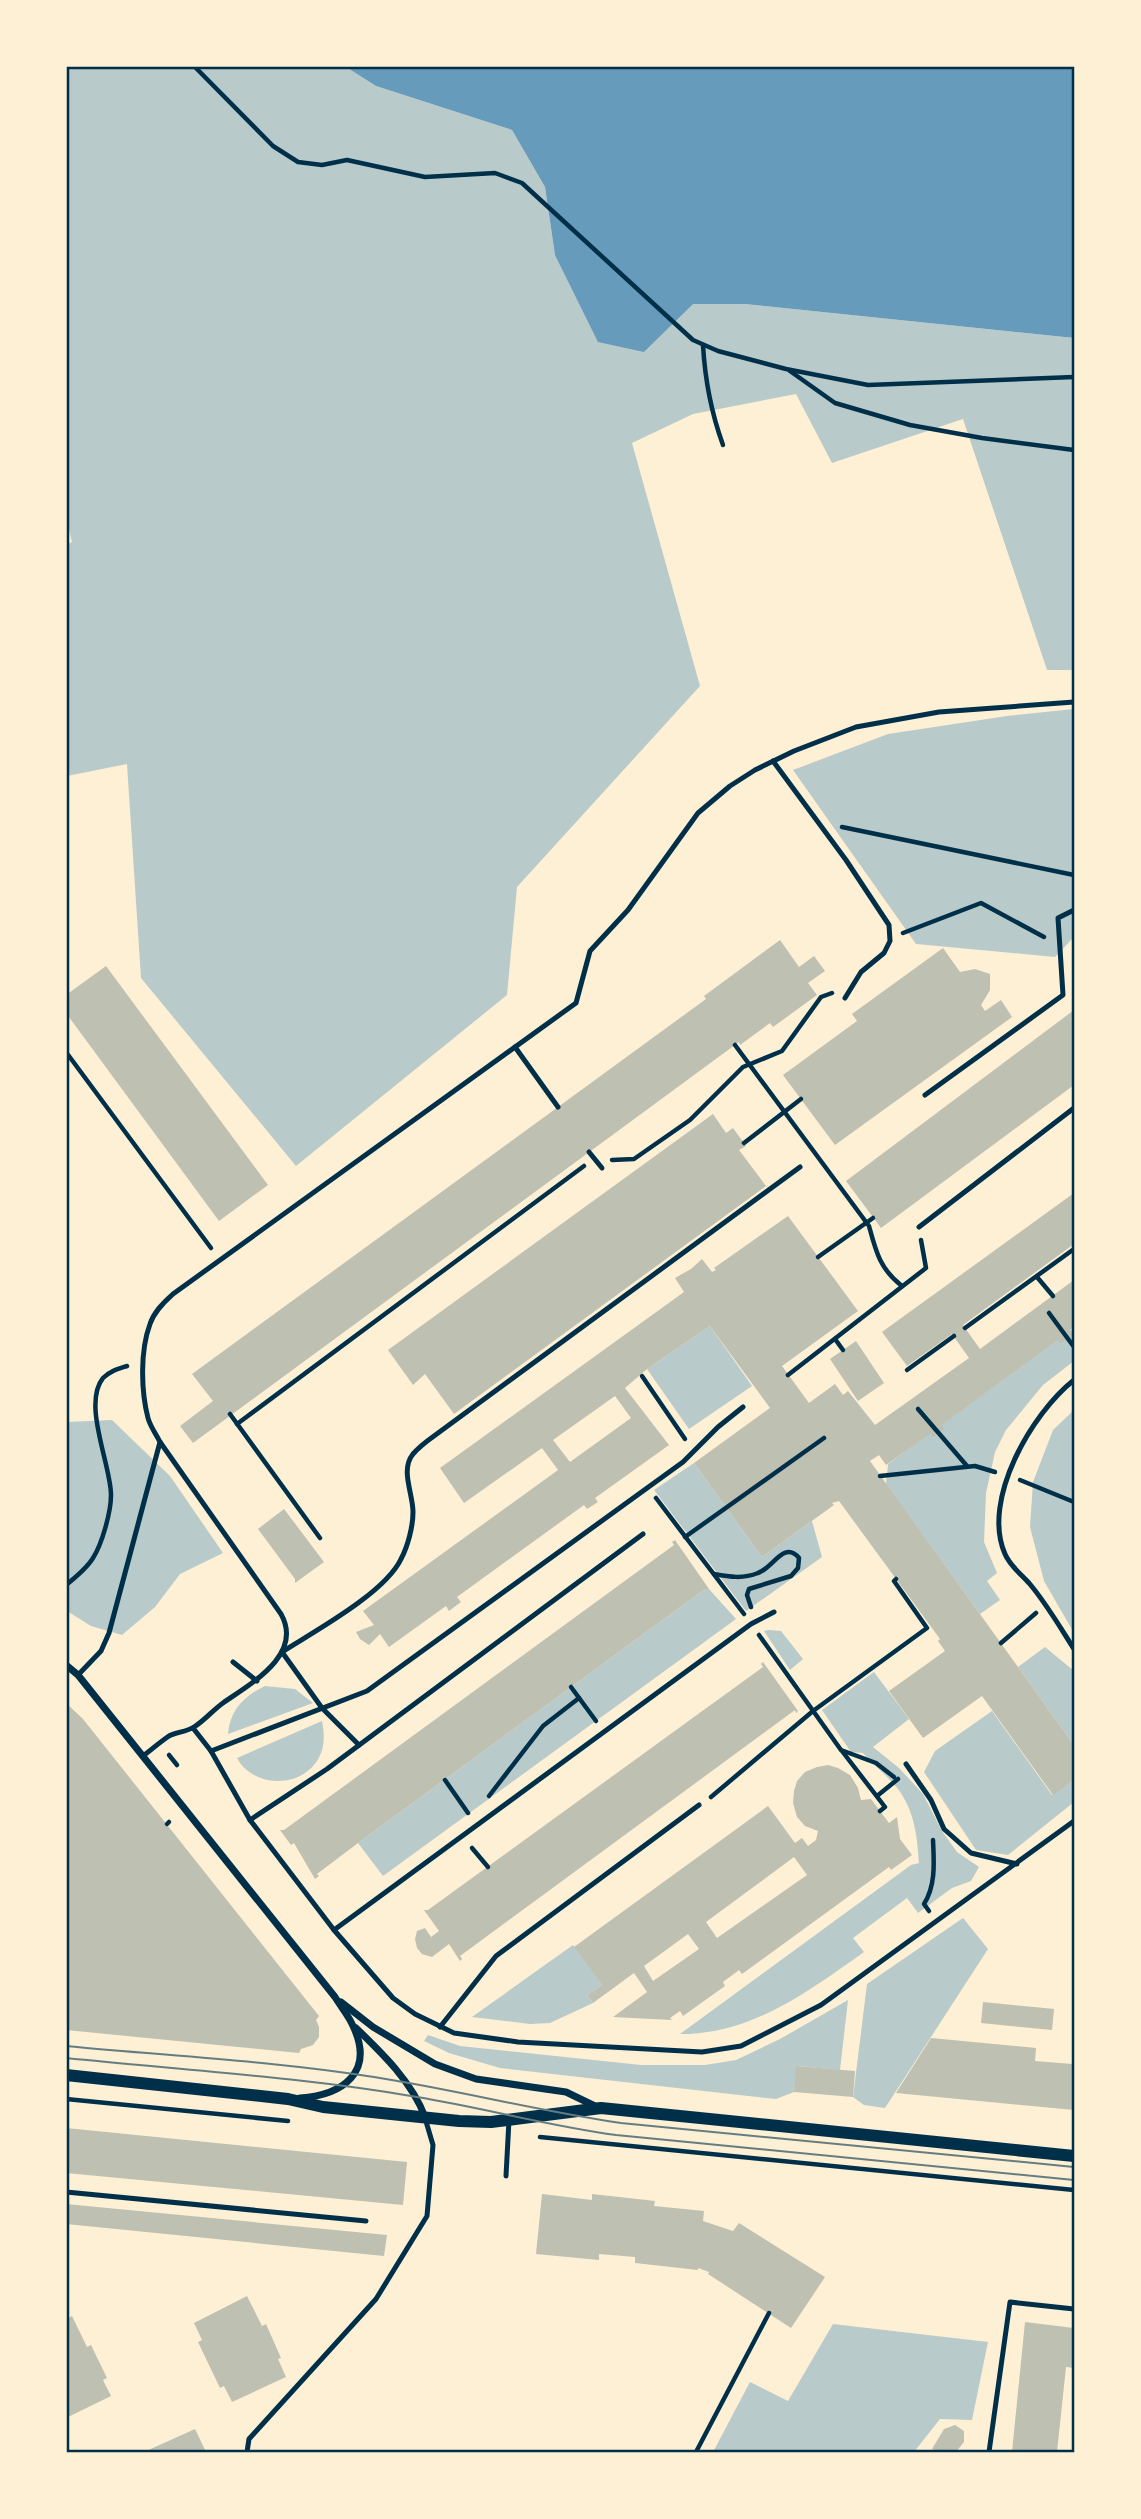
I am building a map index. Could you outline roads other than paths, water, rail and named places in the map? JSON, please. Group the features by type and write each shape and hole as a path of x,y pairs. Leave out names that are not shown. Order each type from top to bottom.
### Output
{"street":[{"path":"66,1665 78,1675 143,1756 335,1997 353,2025 392,2065 417,2097 425,2118"},
{"path":"335,1997 373,2027 435,2064 476,2079 566,2092 601,2108"},
{"path":"288,2099 324,2096 335,2092 349,2081 355,2072 359,2051 353,2025"},
{"path":"66,2075 288,2099 323,2107 425,2118 491,2122 601,2108 1074,2156"}],"lane":[{"path":"359,1745 322,1708 282,1652 286,1629 281,1614 160,1442 148,1420 144,1383 146,1337 161,1305 576,1003 590,951 628,910 698,813 730,786 773,761 856,727 939,712 1074,702"},
{"path":"773,761 846,860 889,925 890,941 884,953 861,972 845,998"},
{"path":"925,1095 1063,995 1058,918 1074,910"},
{"path":"515,1047 558,1107"},
{"path":"919,1227 1074,1108"},
{"path":"589,1152 602,1168"},
{"path":"143,1756 171,1735 193,1728 220,1704 257,1681 282,1652 353,1606 383,1582 401,1561 409,1538 413,1511 407,1479 412,1455 434,1436 800,1167"},
{"path":"1074,1380 1057,1395 1030,1430 1013,1462 1000,1511 1001,1539 1009,1562 1028,1583 1074,1649"},
{"path":"211,1751 367,1690 683,1462 718,1427 743,1407"},
{"path":"78,1675 101,1651 109,1633 160,1442"},
{"path":"250,1820 359,1745 643,1534"},
{"path":"334,1930 751,1624 774,1612"},
{"path":"233,1662 257,1681"},
{"path":"193,1728 211,1751 250,1820 334,1930 393,1998 440,2027 464,2035 518,2042 702,2052 733,2048 755,2040 821,2006 1074,1821"},
{"path":"906,1764 930,1800 944,1829 971,1853 1017,1864"},
{"path":"440,2027 496,1956 699,1805"},
{"path":"247,2452 249,2440 376,2300 426,2216 433,2145 425,2118"},
{"path":"506,2176 509,2120"},
{"path":"66,2192 366,2221"},
{"path":"989,2452 1010,2302 1074,2309"}],"water":[{"path":"346,67 1074,67 1074,338 745,304 693,304 644,352 598,342 555,255 545,187 512,130 376,86"}],"tram line":[{"path":"66,2046 336,2071 621,2123 1074,2167"},
{"path":"66,2058 373,2090 616,2135 1074,2180"}]}
